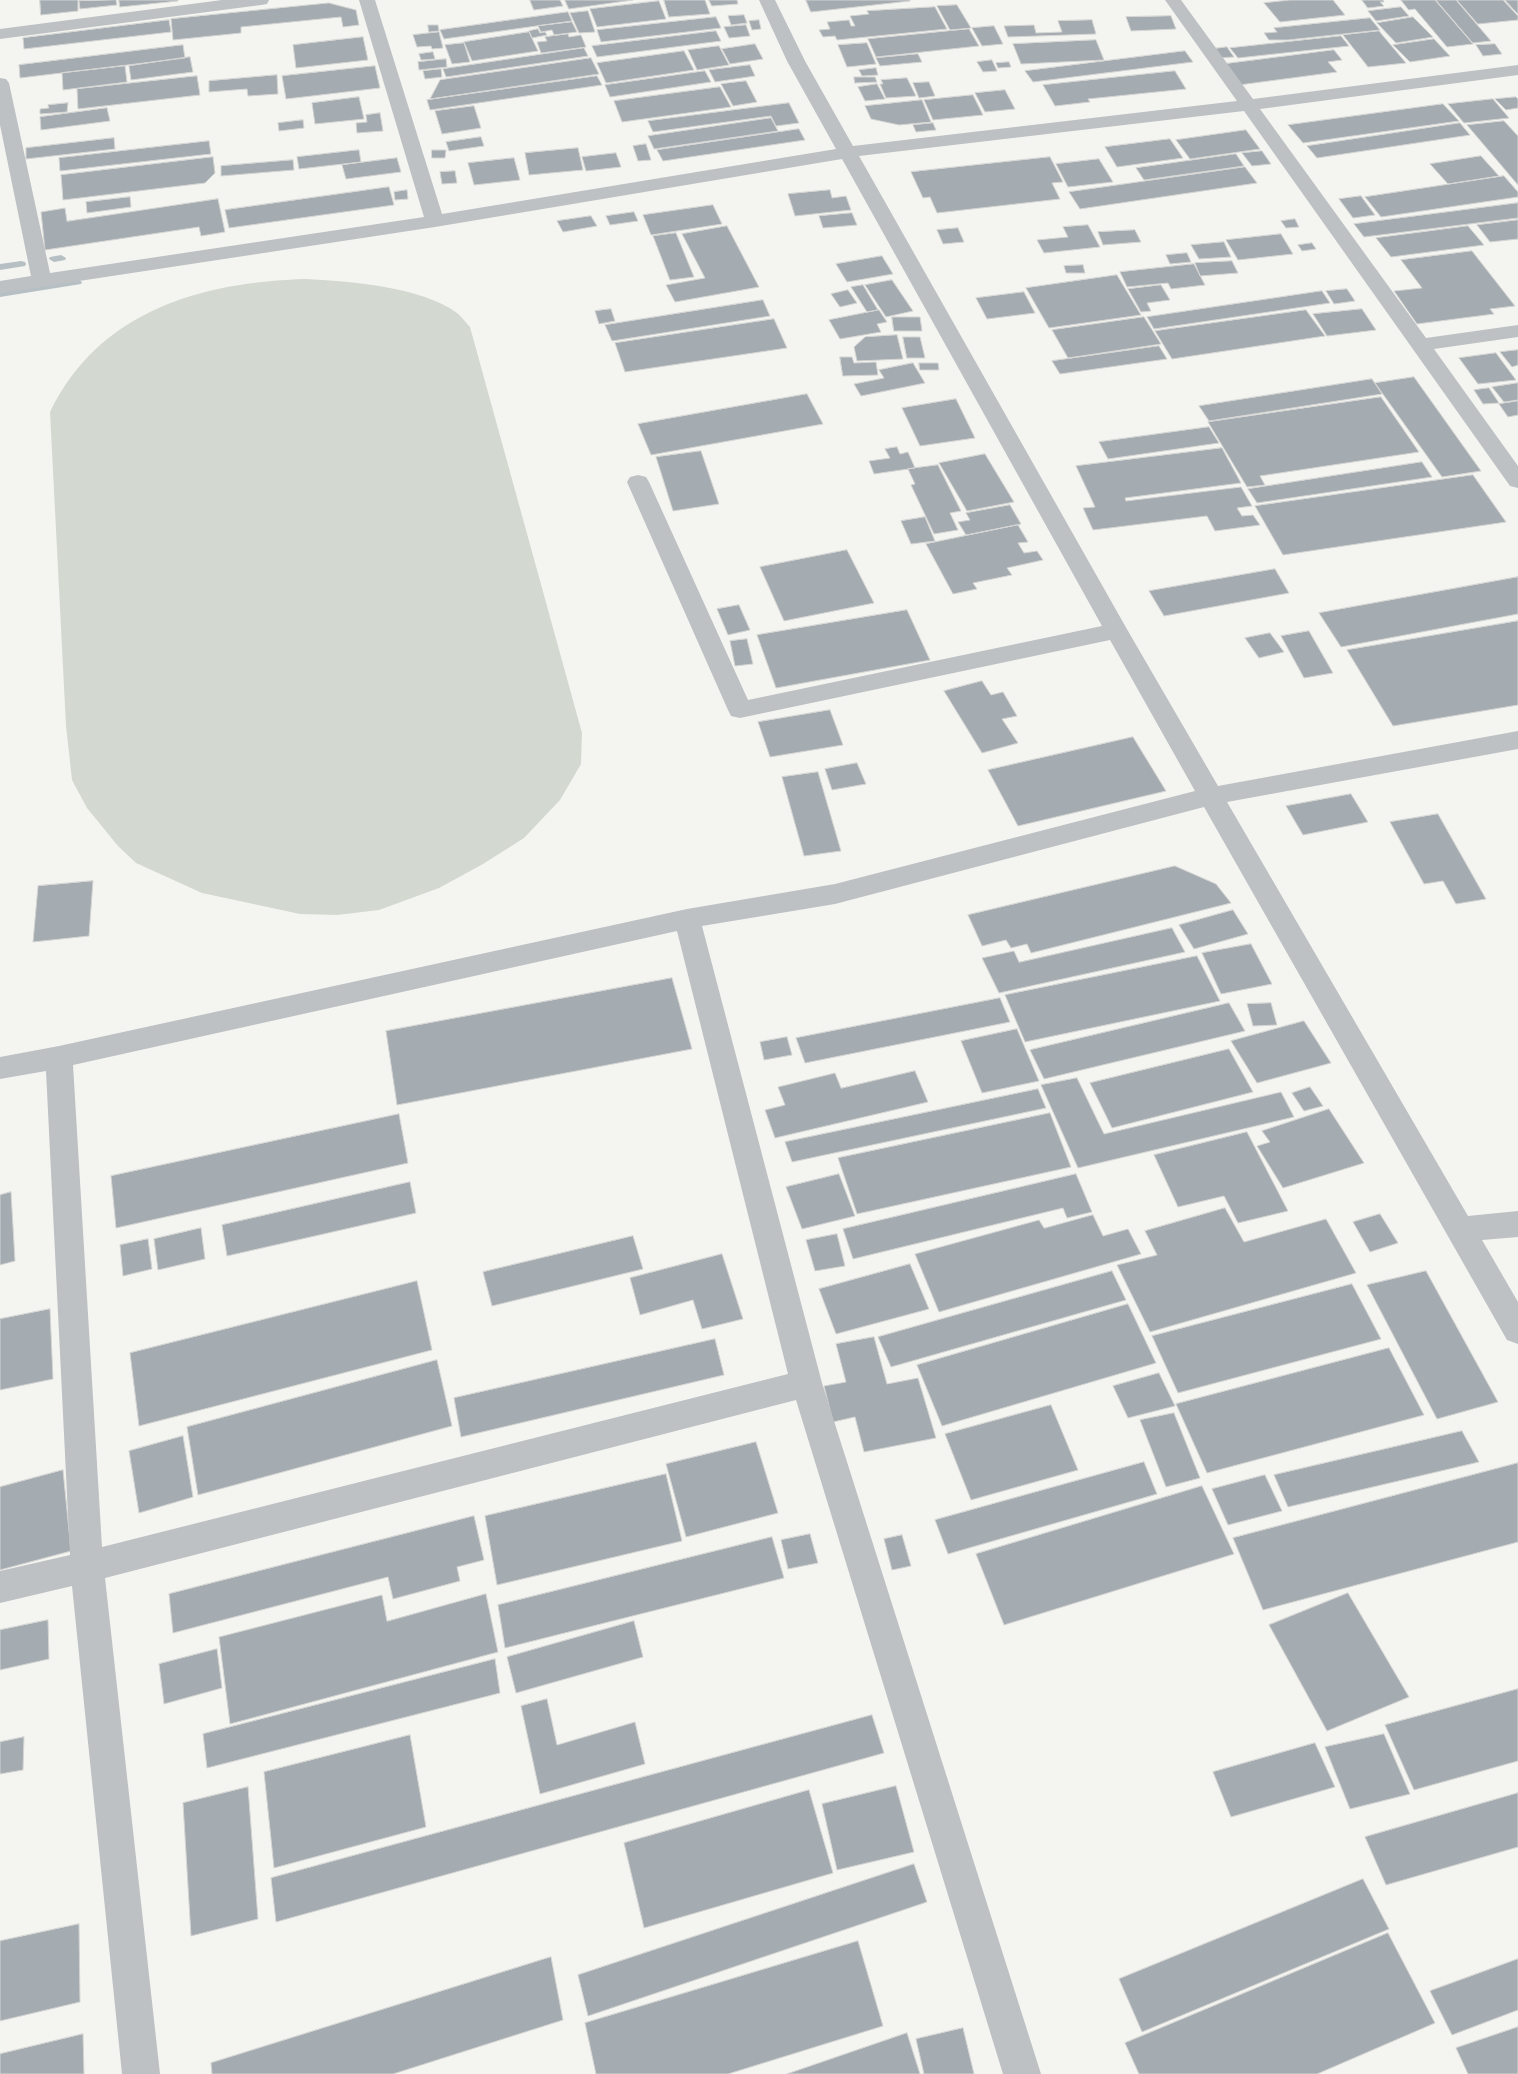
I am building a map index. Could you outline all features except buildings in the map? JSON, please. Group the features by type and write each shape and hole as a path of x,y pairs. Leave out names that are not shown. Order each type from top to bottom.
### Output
{"street":[{"path":"0,34 261,0"},
{"path":"368,0 435,221"},
{"path":"767,0 796,61 1116,631 1518,1330"},
{"path":"1173,0 1518,481"},
{"path":"0,287 435,221 848,152 1249,105 1518,70"},
{"path":"0,83 42,281"},
{"path":"1421,345 1518,330"},
{"path":"638,482 740,710 1116,631"},
{"path":"0,1068 59,1057 687,919 834,894 1211,796 1518,740"},
{"path":"687,919 806,1383 1022,2074"},
{"path":"59,1057 87,1566 141,2074"},
{"path":"1461,1229 1518,1224"},
{"path":"0,1587 806,1383"}],"shaded area":[{"path":"306,279 363,284 405,291 442,304 457,313 470,327 582,733 581,764 560,800 524,838 483,864 439,888 379,910 337,915 300,914 202,893 136,863 118,846 87,808 72,780 66,726 50,412 71,377 96,349 125,326 157,309 192,296 229,287 267,281"}],"waterway":[{"path":"54,259 61,258"},
{"path":"0,267 21,264"},
{"path":"0,294 77,282"}]}
